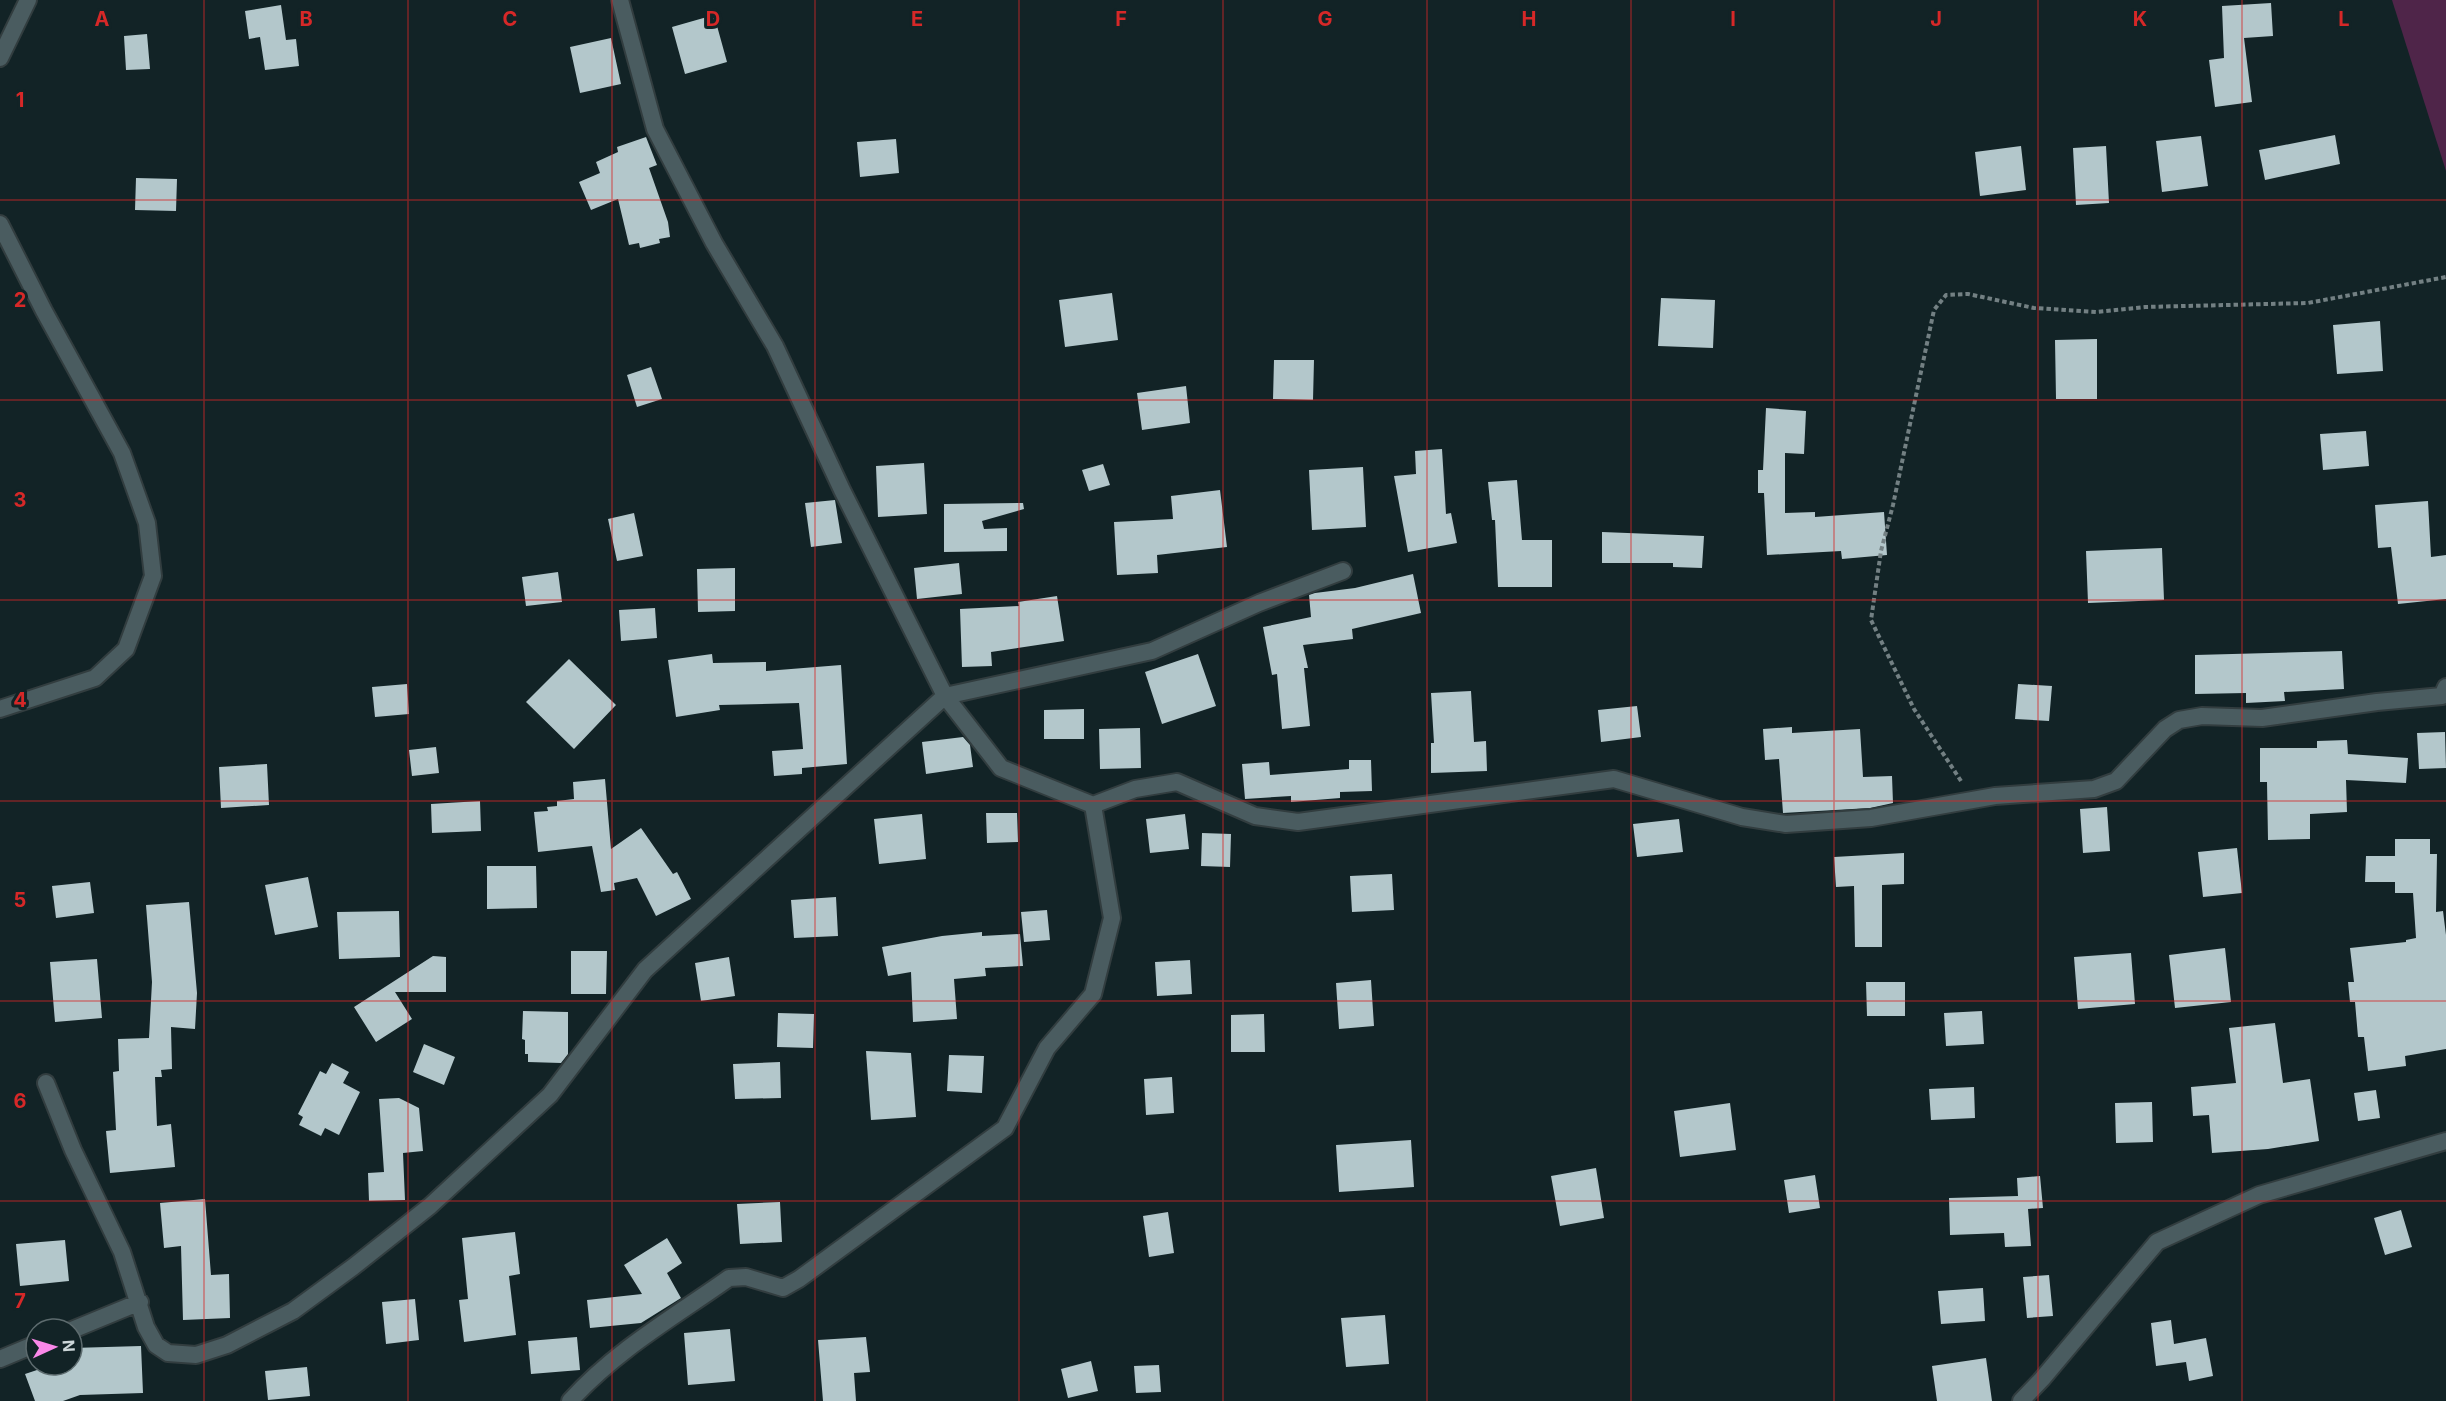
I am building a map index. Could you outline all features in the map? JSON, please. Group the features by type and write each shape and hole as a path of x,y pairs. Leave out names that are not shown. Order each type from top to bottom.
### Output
{"street":[{"path":"0,58 28,0"},
{"path":"620,0 655,129 714,243 776,346 842,490 945,696 1001,768 1093,805 1135,789 1177,782 1255,816 1298,822 1614,779 1742,817 1786,824 1871,818 1973,800 2094,789 2116,781 2165,729 2179,720 2202,716 2262,718 2445,694"},
{"path":"0,224 44,311 122,453 147,523 153,576 126,649 95,678 0,709"},
{"path":"46,1083 74,1150 122,1252 147,1327 156,1345 168,1353 196,1355 226,1345 293,1311 430,1206 550,1095 645,970 945,696 1152,651 1258,603 1343,571"},
{"path":"570,1401 633,1342 729,1278 746,1277 783,1288 799,1279 1005,1128 1047,1048 1093,994 1112,918 1093,805"},
{"path":"2021,1401 2157,1242 2259,1195 2446,1140"},
{"path":"84,1325 140,1302"},
{"path":"0,1359 24,1349"}],"path":[{"path":"1973,800 1914,709 1870,620 1881,551 1893,505 1934,310 1946,295 1968,294 2034,308 2097,312 2145,307 2308,303 2446,277"}],"shaded area":[{"path":"2392,0 2446,0 2446,171"}],"building":[{"path":"2271,3 2273,36 2244,38 2252,102 2215,107 2209,60 2224,58 2222,6"},
{"path":"281,5 286,40 296,39 299,66 265,70 260,37 249,39 245,11"},
{"path":"714,15 727,62 685,74 672,27"},
{"path":"147,34 150,69 126,70 124,36"},
{"path":"611,38 621,84 580,93 570,47"},
{"path":"2335,135 2340,164 2265,180 2259,150"},
{"path":"2201,136 2208,186 2162,192 2156,141"},
{"path":"646,137 657,165 649,168 668,222 670,237 659,239 660,243 640,248 639,243 629,245 618,199 591,210 579,182 600,173 596,162 618,152 617,147"},
{"path":"896,139 899,173 860,177 857,142"},
{"path":"2021,146 2026,190 1980,196 1975,152"},
{"path":"2106,146 2109,203 2076,205 2073,148"},
{"path":"136,178 177,179 176,211 135,210"},
{"path":"1112,293 1118,340 1065,347 1059,300"},
{"path":"1661,298 1715,300 1713,348 1658,346"},
{"path":"2380,321 2383,371 2337,374 2333,325"},
{"path":"2097,339 2097,399 2056,399 2055,340"},
{"path":"1274,360 1314,360 1313,400 1273,399"},
{"path":"651,367 662,399 637,407 627,375"},
{"path":"1186,386 1190,423 1142,430 1137,393"},
{"path":"1766,408 1806,411 1804,454 1785,453 1785,513 1815,512 1815,517 1884,512 1887,555 1842,559 1841,551 1767,555 1764,493 1758,493 1758,470 1763,470"},
{"path":"2366,431 2369,466 2323,470 2320,434"},
{"path":"1442,449 1446,514 1451,513 1457,543 1408,552 1394,476 1416,474 1415,451"},
{"path":"924,463 927,514 878,517 876,466"},
{"path":"1103,464 1110,485 1089,491 1082,470"},
{"path":"1363,467 1366,527 1312,530 1309,470"},
{"path":"1517,480 1522,540 1552,540 1552,587 1498,587 1495,520 1492,520 1488,482"},
{"path":"1220,490 1227,547 1157,555 1158,573 1117,575 1114,522 1173,519 1171,496"},
{"path":"835,500 842,543 811,547 805,503"},
{"path":"2428,501 2431,557 2446,555 2446,599 2398,604 2391,547 2378,548 2375,505"},
{"path":"1023,503 1024,509 982,521 984,529 1007,528 1007,551 944,552 944,504"},
{"path":"634,513 643,556 617,561 608,519"},
{"path":"1602,532 1704,536 1702,568 1673,567 1673,563 1602,563"},
{"path":"2162,548 2164,600 2088,603 2086,551"},
{"path":"959,563 962,594 917,599 914,568"},
{"path":"735,568 735,611 698,612 697,569"},
{"path":"558,572 562,602 526,606 522,577"},
{"path":"1413,574 1421,613 1352,629 1353,639 1303,645 1308,668 1304,668 1310,726 1282,729 1277,674 1272,675 1263,627 1311,617 1309,595 1355,588"},
{"path":"1057,596 1064,641 991,652 992,666 962,667 960,609 1019,606 1018,602"},
{"path":"655,608 657,638 621,641 619,610"},
{"path":"2342,651 2344,689 2284,692 2285,701 2246,703 2246,693 2195,694 2195,655"},
{"path":"712,654 713,663 766,662 766,671 841,665 847,764 802,768 802,774 774,776 772,751 803,749 799,703 719,705 720,710 676,717 668,660"},
{"path":"1198,654 1216,706 1162,724 1145,672"},
{"path":"569,659 616,705 574,749 526,702"},
{"path":"407,684 409,714 375,717 372,687"},
{"path":"2018,684 2052,686 2049,721 2015,719"},
{"path":"1471,691 1474,742 1486,741 1487,771 1431,773 1431,743 1434,743 1431,693"},
{"path":"1637,706 1641,737 1601,742 1598,710"},
{"path":"1084,709 1084,739 1044,739 1044,710"},
{"path":"1792,727 1792,733 1860,729 1863,777 1892,776 1893,803 1870,808 1783,813 1779,759 1765,760 1763,729"},
{"path":"1140,728 1141,768 1100,769 1099,729"},
{"path":"2445,732 2446,768 2419,769 2417,733"},
{"path":"963,737 970,745 973,767 926,774 922,742"},
{"path":"2347,740 2348,754 2408,758 2406,783 2346,780 2347,812 2310,814 2310,839 2268,840 2267,782 2260,782 2260,748 2317,748 2317,741"},
{"path":"436,747 439,773 412,776 409,750"},
{"path":"1349,760 1371,760 1372,791 1340,792 1340,798 1291,802 1291,796 1245,799 1242,764 1269,762 1270,775 1349,769"},
{"path":"267,764 269,805 221,808 219,767"},
{"path":"605,779 611,849 641,828 673,874 677,872 691,899 656,916 637,878 614,883 615,890 601,892 592,846 538,852 534,812 548,811 547,807 557,806 557,801 574,799 573,782"},
{"path":"480,801 481,831 432,833 431,804"},
{"path":"2107,807 2110,851 2083,853 2080,809"},
{"path":"986,813 1017,813 1018,842 987,843"},
{"path":"922,814 926,859 879,864 874,819"},
{"path":"1185,814 1189,849 1150,853 1146,819"},
{"path":"1679,819 1683,852 1637,857 1633,824"},
{"path":"1202,833 1231,834 1230,867 1201,866"},
{"path":"2395,839 2430,839 2430,854 2437,854 2436,912 2443,911 2446,935 2446,1049 2405,1056 2406,1066 2368,1071 2364,1037 2358,1037 2355,1002 2350,1002 2348,982 2354,982 2350,948 2406,942 2406,940 2416,938 2413,893 2395,893 2395,882 2365,882 2366,856 2395,856"},
{"path":"2237,848 2242,893 2203,897 2198,852"},
{"path":"1904,853 1904,884 1882,885 1882,947 1855,947 1854,886 1836,887 1834,857"},
{"path":"487,866 536,866 537,908 487,909"},
{"path":"1392,874 1394,910 1352,912 1350,876"},
{"path":"308,877 318,927 275,935 265,885"},
{"path":"90,882 94,913 56,918 52,886"},
{"path":"836,897 838,936 794,938 791,900"},
{"path":"189,902 197,993 195,1029 171,1027 172,1069 161,1070 162,1077 155,1077 157,1126 171,1124 175,1167 110,1173 106,1131 116,1130 113,1072 119,1071 118,1039 149,1038 152,982 146,905"},
{"path":"1047,910 1050,940 1024,942 1021,912"},
{"path":"399,911 400,957 339,959 337,912"},
{"path":"982,932 982,936 1020,934 1023,966 985,968 986,976 954,979 957,1019 913,1022 911,972 888,976 882,947 942,936"},
{"path":"2225,948 2231,1002 2175,1008 2169,955"},
{"path":"571,951 607,951 606,994 571,994"},
{"path":"2131,953 2135,1004 2078,1009 2074,957"},
{"path":"433,956 446,957 446,992 395,992 412,1019 376,1042 354,1007"},
{"path":"729,957 735,996 701,1001 695,963"},
{"path":"97,959 102,1018 55,1022 50,962"},
{"path":"1190,960 1192,994 1157,996 1155,962"},
{"path":"1371,980 1374,1026 1339,1029 1336,983"},
{"path":"1866,982 1905,982 1905,1016 1867,1016"},
{"path":"523,1011 568,1012 568,1054 561,1063 528,1062 528,1054 525,1054 525,1040 522,1039"},
{"path":"1982,1011 1984,1044 1946,1046 1944,1013"},
{"path":"778,1013 814,1014 813,1048 777,1047"},
{"path":"1264,1014 1265,1052 1231,1052 1231,1015"},
{"path":"2275,1023 2283,1083 2310,1079 2319,1141 2268,1149 2212,1153 2209,1115 2193,1116 2191,1087 2236,1083 2229,1028"},
{"path":"424,1044 455,1057 444,1085 413,1072"},
{"path":"866,1051 911,1053 916,1117 871,1120"},
{"path":"949,1055 984,1056 982,1093 947,1091"},
{"path":"780,1062 781,1098 735,1099 733,1064"},
{"path":"332,1063 349,1072 343,1083 360,1092 339,1135 325,1128 321,1136 299,1125 303,1117 298,1114 320,1071 326,1074"},
{"path":"1172,1077 1174,1113 1146,1115 1144,1079"},
{"path":"1974,1087 1975,1118 1931,1120 1929,1089"},
{"path":"2376,1090 2380,1118 2358,1121 2354,1093"},
{"path":"399,1098 419,1108 423,1151 403,1153 405,1200 369,1201 368,1173 384,1172 379,1099"},
{"path":"2152,1102 2153,1142 2116,1143 2115,1103"},
{"path":"1730,1103 1736,1150 1680,1157 1674,1111"},
{"path":"1411,1140 1414,1187 1339,1192 1336,1145"},
{"path":"1596,1168 1604,1218 1560,1226 1551,1176"},
{"path":"1815,1175 1820,1208 1789,1213 1784,1180"},
{"path":"2040,1176 2043,1208 2028,1209 2031,1246 2005,1247 2004,1233 1950,1235 1949,1198 2018,1196 2017,1178"},
{"path":"205,1199 211,1275 229,1274 230,1318 183,1320 181,1246 164,1248 160,1203"},
{"path":"780,1202 782,1242 740,1244 737,1204"},
{"path":"2401,1210 2412,1247 2385,1255 2374,1218"},
{"path":"1168,1212 1174,1253 1149,1257 1143,1216"},
{"path":"515,1232 520,1274 509,1276 516,1335 464,1342 459,1300 468,1299 462,1238"},
{"path":"667,1238 682,1263 667,1273 681,1298 641,1323 590,1328 587,1300 642,1294 624,1265"},
{"path":"65,1240 69,1281 20,1286 16,1244"},
{"path":"2049,1275 2053,1316 2027,1318 2023,1277"},
{"path":"1983,1288 1985,1321 1941,1324 1938,1291"},
{"path":"415,1299 419,1340 386,1344 382,1302"},
{"path":"1385,1315 1389,1364 1346,1367 1341,1318"},
{"path":"2171,1320 2174,1344 2206,1338 2213,1376 2189,1381 2186,1362 2156,1366 2151,1323"},
{"path":"730,1329 735,1381 688,1385 684,1333"},
{"path":"577,1337 580,1370 531,1374 528,1341"},
{"path":"866,1337 870,1372 854,1373 856,1401 823,1401 818,1340"},
{"path":"141,1346 143,1393 80,1395 63,1401 35,1401 26,1377 84,1377 84,1348"},
{"path":"1986,1358 1992,1401 1937,1401 1932,1366"},
{"path":"1091,1361 1098,1391 1068,1398 1061,1369"},
{"path":"1159,1365 1161,1392 1136,1393 1134,1366"},
{"path":"307,1367 310,1396 268,1400 265,1371"}]}
